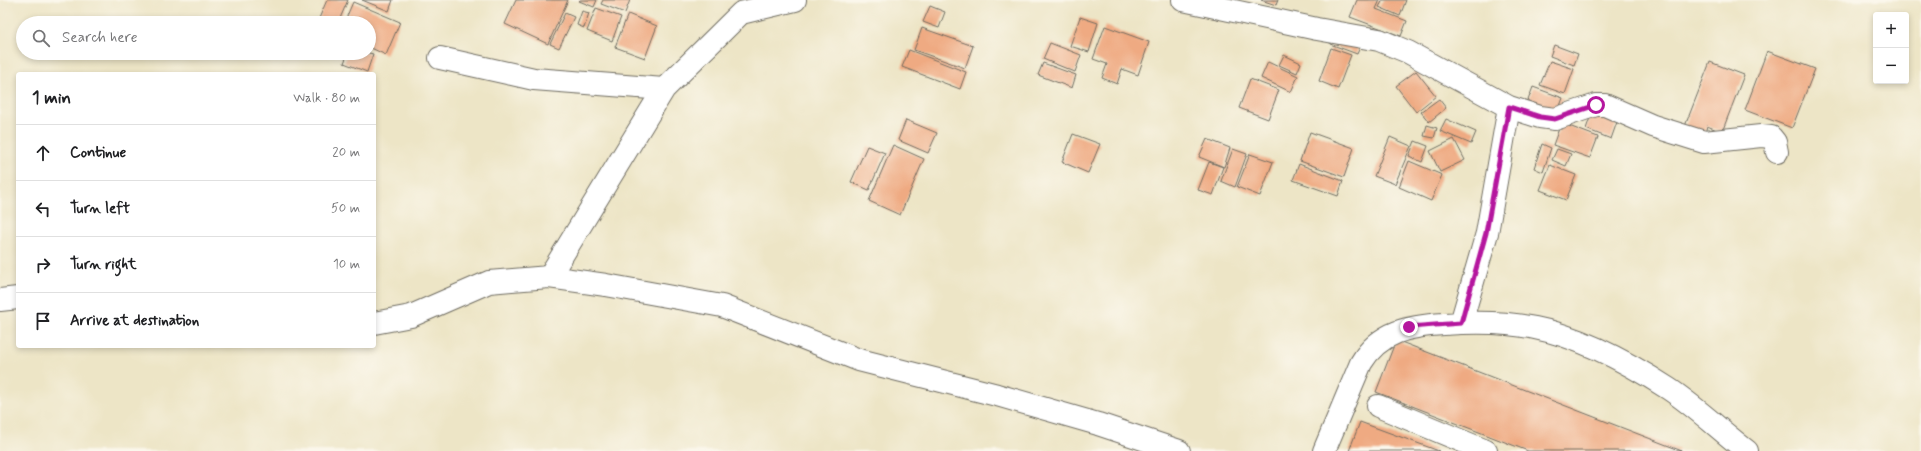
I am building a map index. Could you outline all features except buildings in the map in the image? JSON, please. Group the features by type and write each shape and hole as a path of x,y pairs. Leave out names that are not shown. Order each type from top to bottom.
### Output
{"street":[{"path":"549,277 664,89 741,13 794,0"},
{"path":"1183,0 1317,29 1379,40 1408,52 1509,107 1540,117 1555,119 1596,105 1606,104 1653,126 1704,142 1761,136 1771,137 1775,142 1777,152"},
{"path":"440,58 534,79 664,89"},
{"path":"1461,323 1486,233 1509,107"},
{"path":"376,323 411,316 489,282 549,277 606,285 722,306 859,360 997,395 1098,424 1179,451"},
{"path":"0,300 16,298"},
{"path":"1324,451 1361,363 1369,350 1379,340 1409,327 1461,323 1535,328 1564,336 1608,355 1669,390 1747,451"},
{"path":"1378,406 1486,451"}],"route":[{"path":"1409,327 1461,323 1486,233 1509,107 1540,117 1555,119 1596,105"}]}
